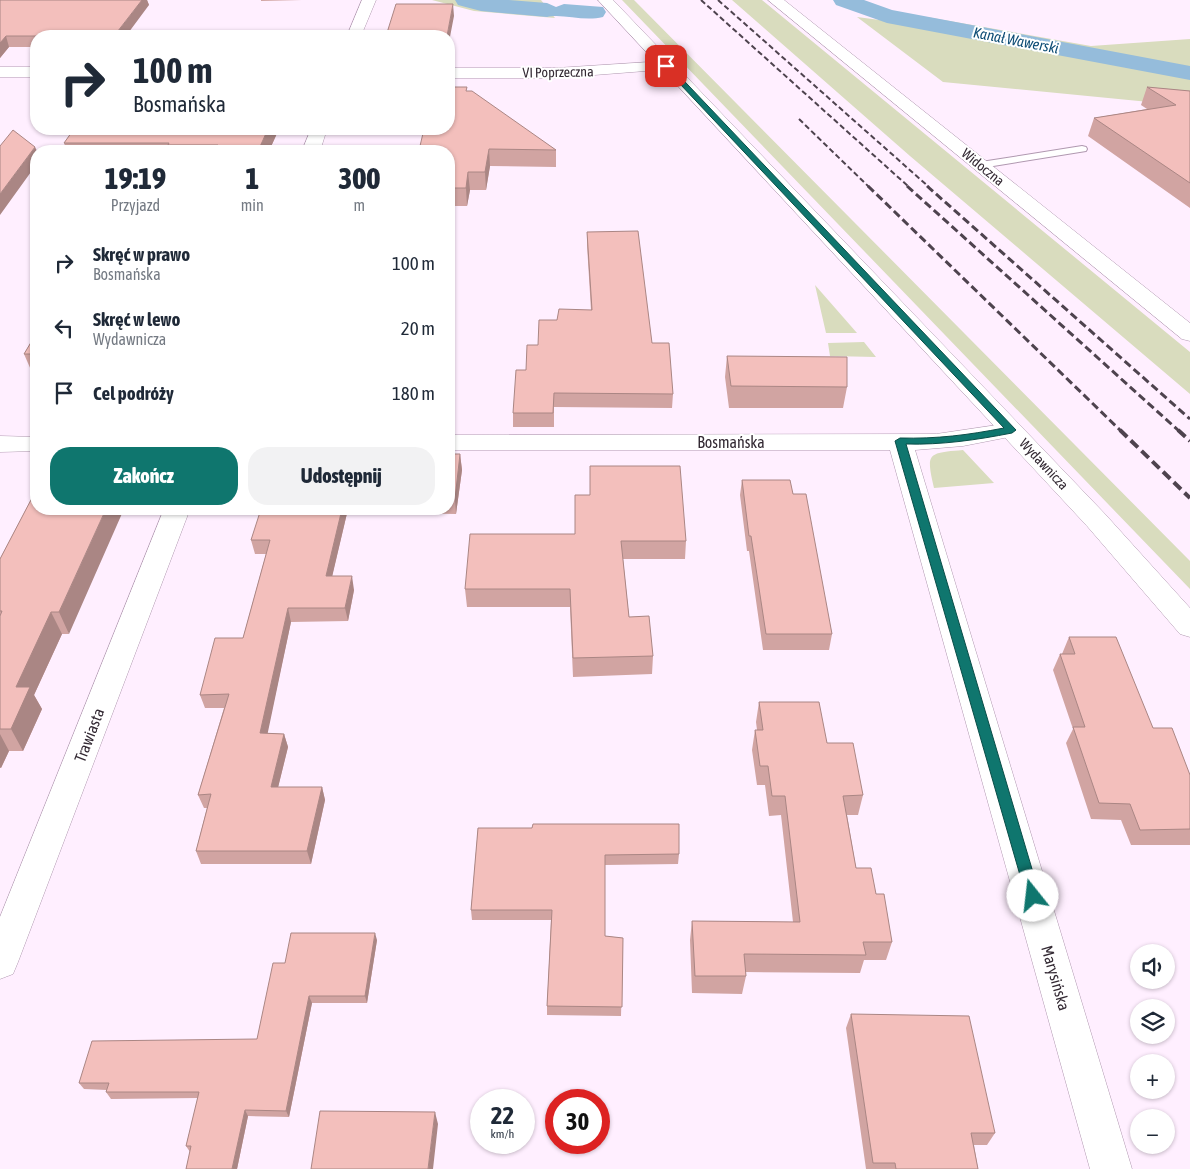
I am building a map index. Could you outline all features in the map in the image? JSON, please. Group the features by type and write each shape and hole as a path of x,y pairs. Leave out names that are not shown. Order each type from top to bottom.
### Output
{"main road":[{"path":"356,30 369,0"},
{"name":"Wydawnicza","path":"605,0 1096,520 1190,627"},
{"name":"Widoczna","path":"776,0 1190,334"},
{"name":"VI Poprzeczna","path":"455,74 565,73 666,66"},
{"path":"0,72 30,72"},
{"name":"Bosmańska","path":"455,443 936,442 1012,430"},
{"name":"Marysińska","path":"900,441 1111,1169"},
{"path":"0,444 30,444"},
{"name":"Trawiasta","path":"0,962 176,515"}],"lane":[{"path":"981,165 1082,149"}],"green space":[{"path":"432,0 541,0 555,18 474,11"},
{"path":"622,0 634,0 1190,561 1190,589"},
{"path":"732,0 762,0 1190,352 1190,394 910,156"},
{"path":"857,17 895,22 927,17 1091,46 1190,39 1190,106 943,82"},
{"path":"815,285 857,333 826,333"},
{"path":"864,342 876,357 830,356 828,343"},
{"path":"963,450 994,483 934,488 930,468 932,457 942,452"}],"building":[{"path":"0,0 142,0 119,30 30,30 30,36 6,36 0,43"},
{"path":"396,4 453,4 448,30 388,30"},
{"path":"455,87 467,87 466,91 472,91 556,150 489,149 485,172 468,172 466,188 455,188 455,145 420,145 423,135 455,135"},
{"path":"1147,87 1190,91 1190,183 1094,118 1176,105"},
{"path":"13,130 32,145 30,145 30,154 0,194 0,146"},
{"path":"70,135 265,135 261,145 64,143"},
{"path":"638,231 652,343 669,343 673,394 554,393 553,413 513,413 516,370 526,370 527,345 538,345 539,320 557,320 559,309 592,310 587,232"},
{"path":"30,344 30,354 24,354"},
{"path":"727,356 847,357 847,387 731,386"},
{"path":"455,454 460,454 455,499"},
{"path":"590,466 680,466 686,541 621,541 629,617 649,616 653,656 573,658 570,589 465,589 470,534 575,534 575,495 590,495"},
{"path":"742,480 790,480 793,494 806,494 832,634 766,634 751,536 749,536"},
{"path":"30,502 30,515 103,515 59,612 51,612 16,687 30,687 11,729 0,729 0,616 2,611 0,611 0,559"},
{"path":"259,515 341,515 326,576 352,576 345,608 288,608 260,733 284,734 271,787 322,787 307,851 196,851 211,794 198,795 229,694 200,695 215,638 243,638 270,540 251,540"},
{"path":"1069,637 1116,637 1153,728 1172,728 1190,775 1190,829 1140,830 1130,804 1099,803 1073,727 1085,727 1060,654 1075,654"},
{"path":"759,702 819,702 827,743 853,743 863,795 843,796 856,868 871,868 876,894 884,894 892,942 863,942 866,955 744,954 746,976 695,976 692,921 800,922 785,796 772,796 768,766 760,766 755,730 763,730"},
{"path":"533,824 679,824 679,854 605,855 605,936 623,938 622,1007 547,1006 552,910 471,910 478,828 532,828"},
{"path":"291,933 375,933 365,996 309,996 286,1111 245,1110 232,1169 186,1169 191,1146 186,1146 199,1092 106,1092 109,1083 79,1083 92,1041 257,1039 273,963 285,963"},
{"path":"851,1014 969,1016 995,1133 971,1133 978,1169 896,1169 895,1163 873,1163"},
{"path":"320,1111 435,1112 428,1169 311,1169"}],"waterway":[{"name":"Kanał Wawerski","path":"466,0 481,4 547,10"},
{"name":"Kanał Wawerski","path":"844,0 887,16 1190,73"},
{"name":"Kanał Wawerski","path":"564,11 595,12"}],"railway":[{"path":"701,0 909,187"},
{"path":"718,0 929,187"},
{"path":"799,119 869,187"},
{"path":"868,186 1121,431"},
{"path":"907,186 1179,431"},
{"path":"927,186 1190,419"},
{"path":"1120,430 1190,498"},
{"path":"1178,430 1190,441"}],"route":[{"path":"666,66 1012,430 936,442 900,441 1033,896"}]}
